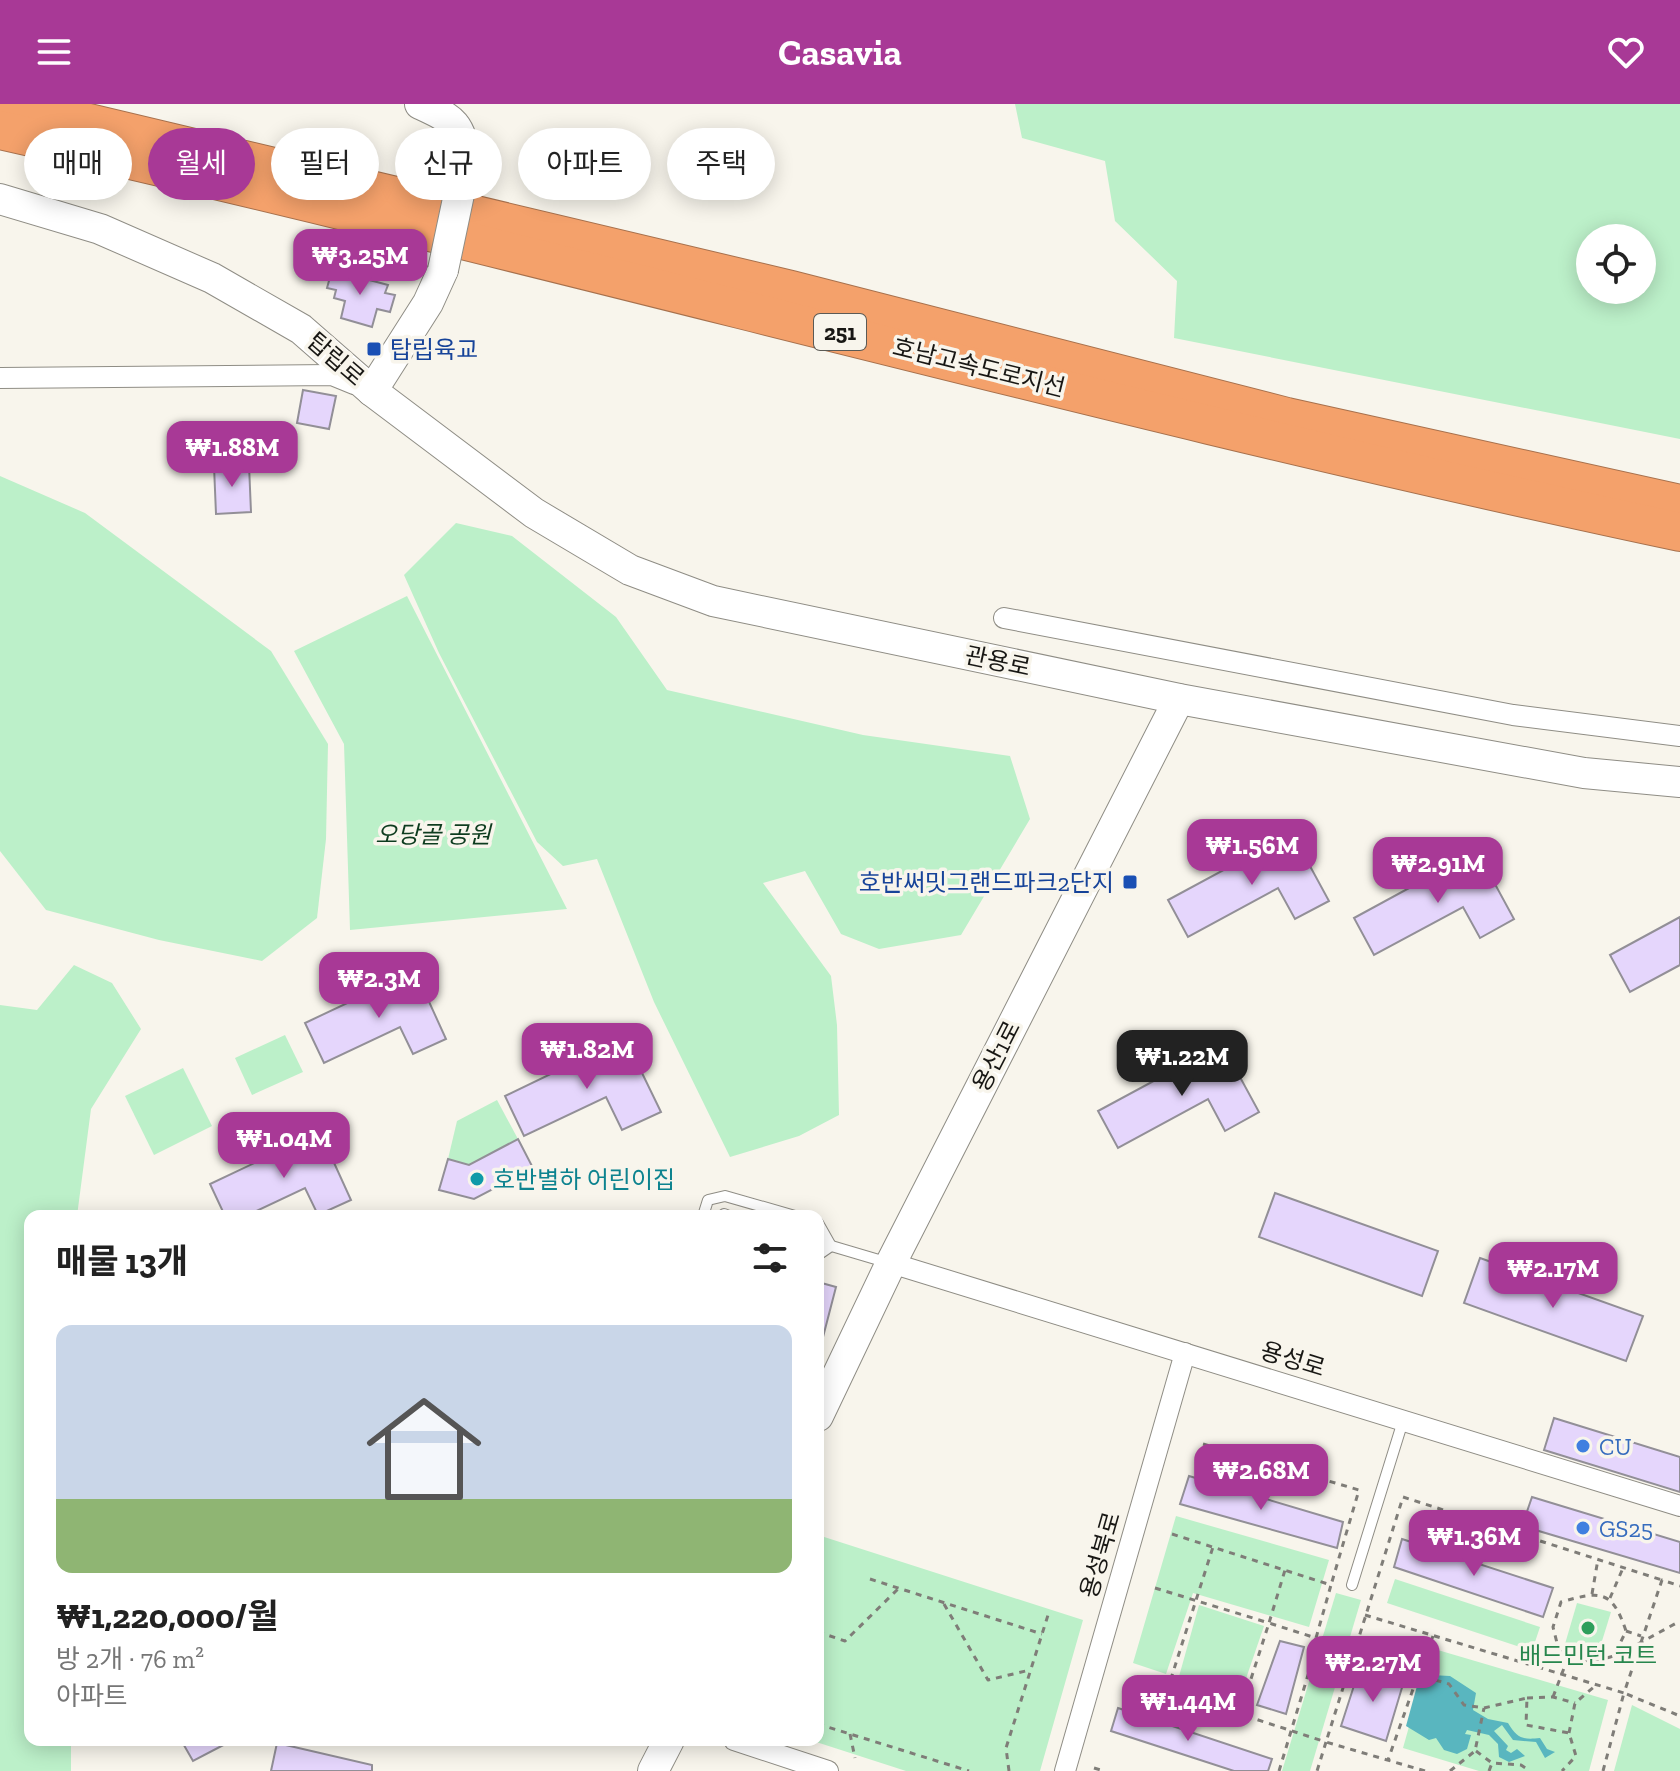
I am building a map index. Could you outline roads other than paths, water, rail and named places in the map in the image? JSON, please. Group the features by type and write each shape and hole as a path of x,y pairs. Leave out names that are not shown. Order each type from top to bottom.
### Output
{"highway":[{"name":"호남고속도로지선","path":"9,104 776,286 1287,417 1680,504"},
{"name":"호남고속도로지선","path":"0,130 754,310 1276,443 1680,532"}],"main road":[{"path":"372,391 428,303 443,270 466,161 463,137 454,120 420,104"},
{"name":"탑립로","path":"0,199 100,229 212,278 301,329 372,391"},
{"name":"관용로","path":"372,391 534,513 630,570 713,601 1179,699 1584,773 1680,782"},
{"name":"용산1로","path":"824,1403 891,1263 1179,699"},
{"path":"653,1771 666,1746"}],"street":[{"name":"탑립로","path":"0,378 332,375 372,391"},
{"path":"1004,618 1513,715 1680,736"},
{"name":"용성로","path":"891,1263 1680,1506"},
{"name":"용성북로","path":"1065,1771 1185,1353"},
{"path":"749,1746 797,1766 828,1771"}],"lane":[{"path":"705,1210 708,1200 725,1196 774,1210"},
{"path":"824,1234 831,1246"},
{"path":"824,1244 891,1263"},
{"path":"824,1251 831,1246"},
{"path":"1352,1585 1403,1421"}],"water":[{"path":"1431,1675 1450,1676 1476,1693 1473,1710 1488,1719 1508,1723 1521,1737 1540,1738 1547,1749 1555,1752 1545,1758 1536,1742 1513,1740 1502,1725 1494,1731 1508,1746 1506,1750 1511,1753 1517,1749 1525,1756 1509,1762 1499,1757 1498,1744 1489,1735 1467,1730 1465,1734 1471,1735 1467,1749 1457,1754 1444,1750 1436,1738 1429,1740 1406,1726 1417,1686 1428,1683"}],"place":[{"name":"탑립육교","path":"374,349"},
{"name":"호반써밋그랜드파크2단지","path":"1130,882"},
{"name":"호반별하 어린이집","path":"477,1179"},
{"name":"CU","path":"1583,1446"},
{"name":"GS25","path":"1583,1528"},
{"name":"배드민턴 코트","path":"1588,1628"}],"park label":[{"name":"오당골 공원","path":"433,834"}]}
